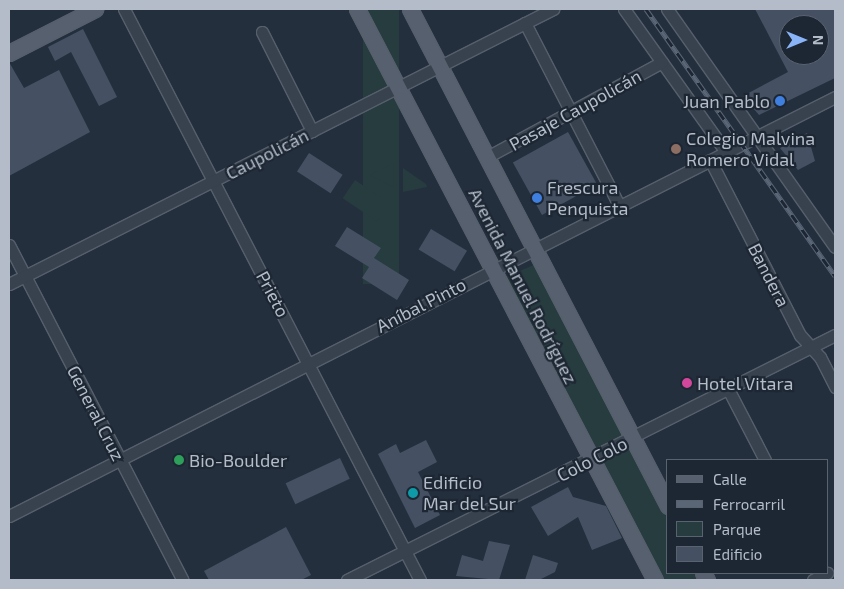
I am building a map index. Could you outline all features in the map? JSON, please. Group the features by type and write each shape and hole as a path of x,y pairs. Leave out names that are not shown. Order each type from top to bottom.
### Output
{"main road":[{"path":"9,53 95,9"},
{"name":"Avenida Manuel Rodríguez","path":"357,9 654,580"},
{"name":"Avenida Manuel Rodríguez","path":"410,9 666,502"}],"street":[{"name":"Prieto","path":"124,9 420,580"},
{"name":"Caupolicán","path":"9,284 553,9"},
{"path":"624,9 726,152"},
{"path":"667,9 835,247"},
{"path":"525,23 619,206"},
{"path":"262,32 312,131"},
{"name":"Pasaje Caupolicán","path":"487,157 662,62"},
{"name":"Aníbal Pinto","path":"9,516 534,248 835,97"},
{"name":"Bandera","path":"710,160 800,335 811,347 835,387"},
{"name":"General Cruz","path":"9,245 183,580"},
{"name":"Colo Colo","path":"348,580 592,459 835,335"},
{"path":"728,390 764,459"},
{"path":"813,580 824,574"}],"green space":[{"path":"363,9 399,9 399,284 363,284"},
{"path":"393,163 394,188 370,175"},
{"path":"403,168 426,184 427,187 403,192"},
{"path":"355,180 389,203 377,221 343,198"},
{"path":"536,264 666,516 666,574 696,574 699,580 665,580 503,278"}],"building":[{"path":"755,9 835,9 835,78 759,115 743,96 788,72 784,65 829,65 829,15 779,15 779,55"},
{"path":"83,29 117,97 99,106 71,52 55,61 48,47"},
{"path":"9,62 24,88 59,70 90,132 9,176"},
{"path":"568,132 597,184 542,215 513,163"},
{"path":"807,133 815,161 798,170 780,148"},
{"path":"309,153 343,175 331,193 297,171"},
{"path":"347,227 381,248 374,258 409,280 397,300 362,278 369,267 335,246"},
{"path":"431,229 467,251 455,271 419,250"},
{"name":"Edificio Mar del Sur","path":"426,440 437,462 418,472 440,515 415,528 378,454 396,444 400,453"},
{"path":"340,458 350,479 295,504 286,483"},
{"path":"568,487 573,497 606,506 622,538 592,550 578,517 548,536 531,507"},
{"path":"286,527 311,575 301,580 209,580 204,571"},
{"path":"489,541 510,545 499,580 456,576 462,555 483,561"},
{"path":"533,555 558,563 555,572 539,580 525,580"}],"railway":[{"path":"646,9 835,276"}],"place":[{"name":"Juan Pablo","path":"780,101"},
{"name":"Colegio Malvina Romero Vidal","path":"676,149"},
{"name":"Frescura Penquista","path":"537,198"},
{"name":"Hotel Vitara","path":"687,383"},
{"name":"Bio-Boulder","path":"179,460"},
{"name":"Edificio Mar del Sur","path":"413,493"}]}
